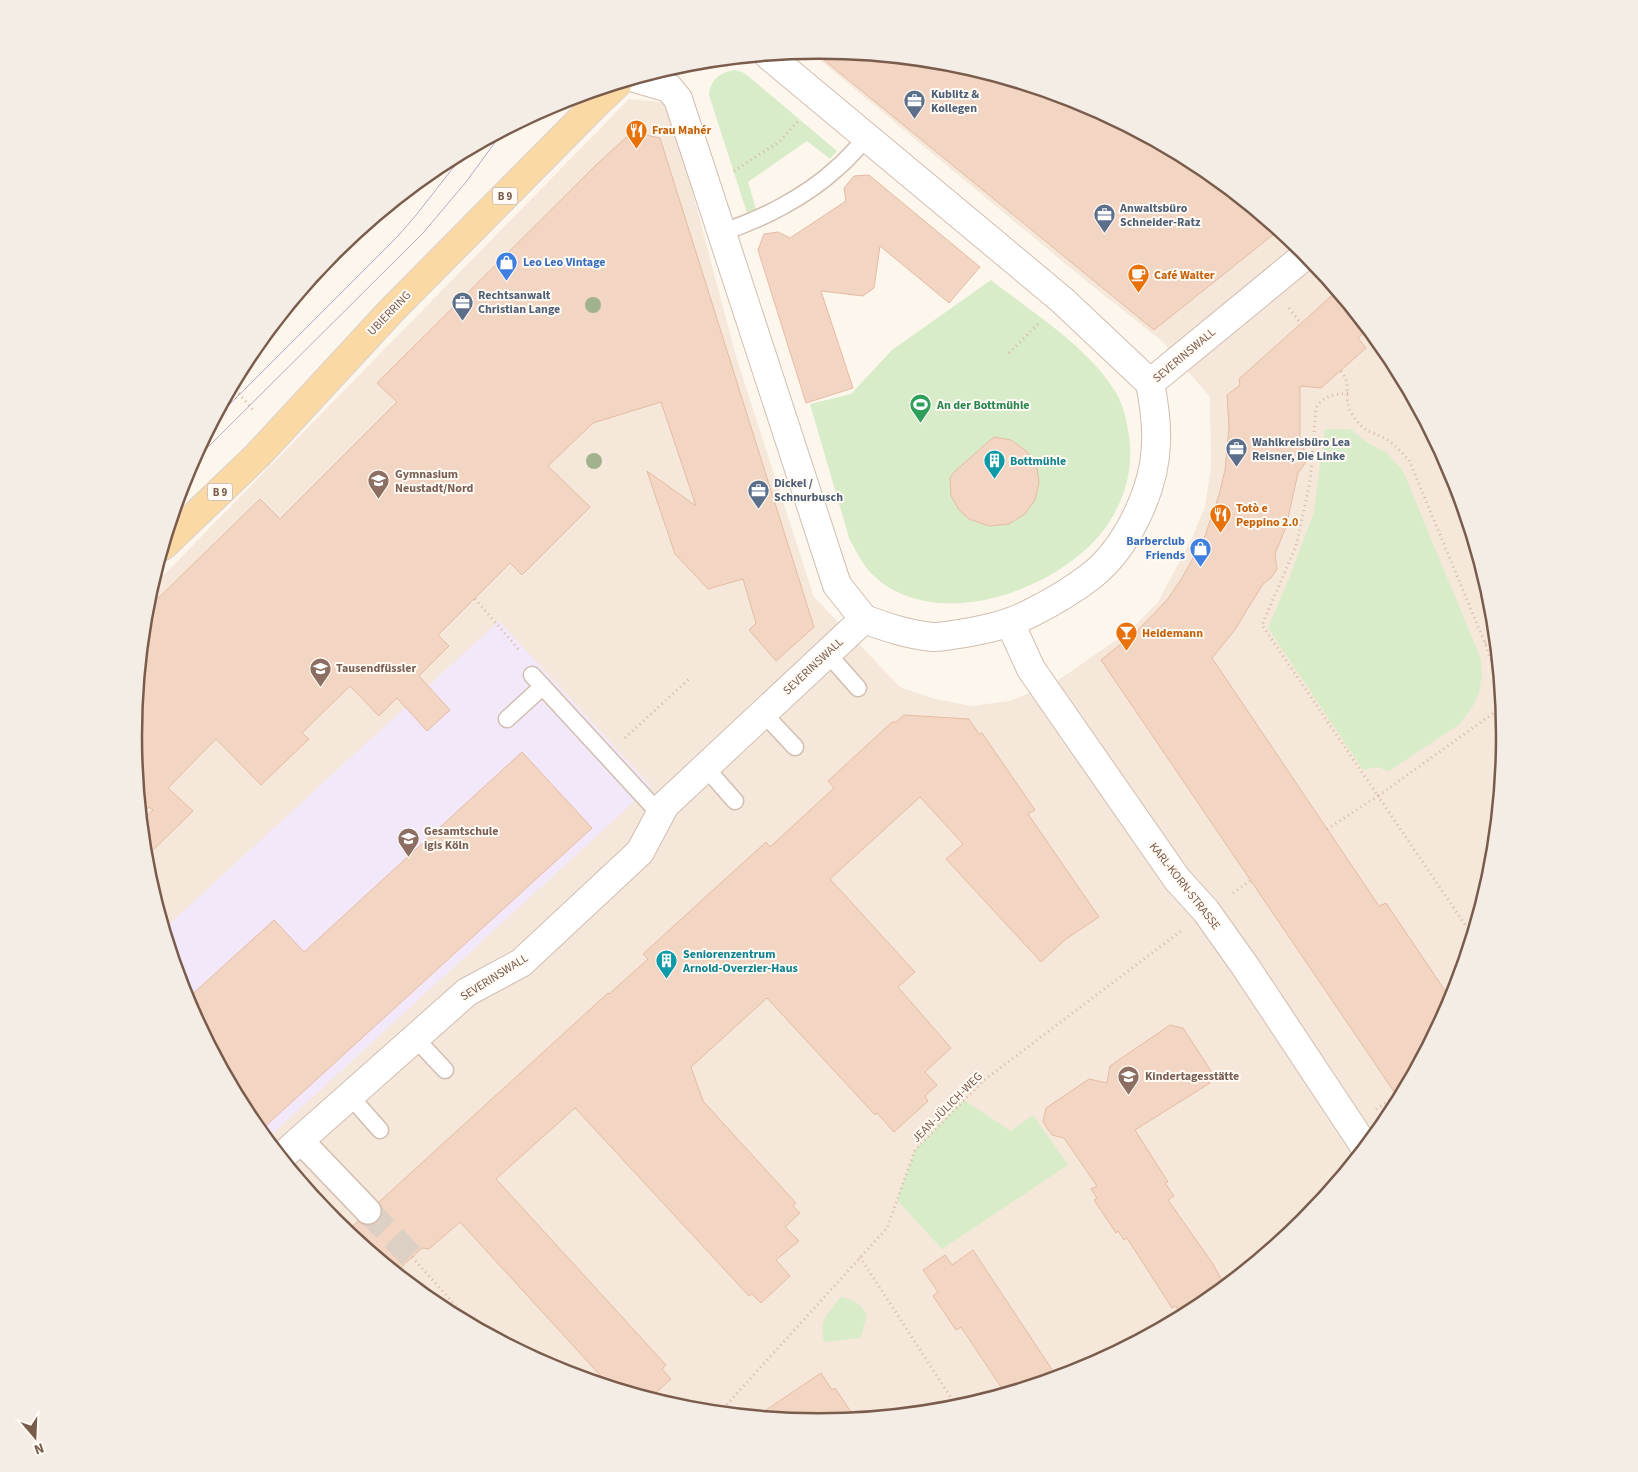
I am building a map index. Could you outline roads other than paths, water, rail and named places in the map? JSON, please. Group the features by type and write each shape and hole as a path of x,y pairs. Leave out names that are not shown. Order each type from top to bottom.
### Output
{"main road":[{"name":"UBIERRING","path":"172,537 258,455 392,310 607,93"}],"street":[{"path":"774,60 1062,300 1150,383"},
{"path":"647,81 668,88 678,99 837,585 864,619"},
{"name":"SEVERINSWALL","path":"290,1148 467,992 520,963 640,852 665,804 864,619 898,630 935,637 972,632 1010,623 1053,602 1092,575 1118,547 1133,522 1151,479 1156,444 1155,413 1150,383 1300,259"},
{"name":"KARL-KORN-STRASSE","path":"1010,623 1031,669 1177,879 1206,911 1302,1050 1361,1141"},
{"path":"290,1148 368,1211"}],"lane":[{"path":"722,232 746,224 796,198 837,169 867,137"},
{"path":"827,652 858,688"},
{"path":"507,719 537,681 660,814"},
{"path":"763,713 795,747"},
{"path":"705,767 735,801"},
{"path":"415,1038 444,1070"},
{"path":"350,1096 380,1130"}],"tunnel":[{"path":"368,1211 412,1257"}],"tram line":[{"path":"206,449 423,233 466,182 496,141"},
{"path":"227,407 398,236 455,165"}],"place":[{"name":"Kublitz & Kollegen","path":"915,120"},
{"name":"Frau Mahér","path":"636,149"},
{"name":"Anwaltsbüro Schneider-Ratz","path":"1104,234"},
{"name":"Leo Leo Vintage","path":"507,281"},
{"name":"Café Walter","path":"1138,294"},
{"name":"Rechtsanwalt Christian Lange","path":"462,321"},
{"name":"An der Bottmühle","path":"921,424"},
{"name":"Wahlkreisbüro Lea Reisner, Die Linke","path":"1236,468"},
{"name":"Bottmühle","path":"994,480"},
{"name":"Gymnasium Neustadt/Nord","path":"379,500"},
{"name":"Dickel / Schnurbusch","path":"758,509"},
{"name":"Totò e Peppino 2.0","path":"1220,534"},
{"name":"Barberclub Friends","path":"1201,567"},
{"name":"Heidemann","path":"1126,652"},
{"name":"Tausendfüssler","path":"320,687"},
{"name":"Gesamtschule igis Köln","path":"408,857"},
{"name":"Seniorenzentrum Arnold-Overzier-Haus","path":"667,980"},
{"name":"Kindertagesstätte","path":"1129,1095"}]}
